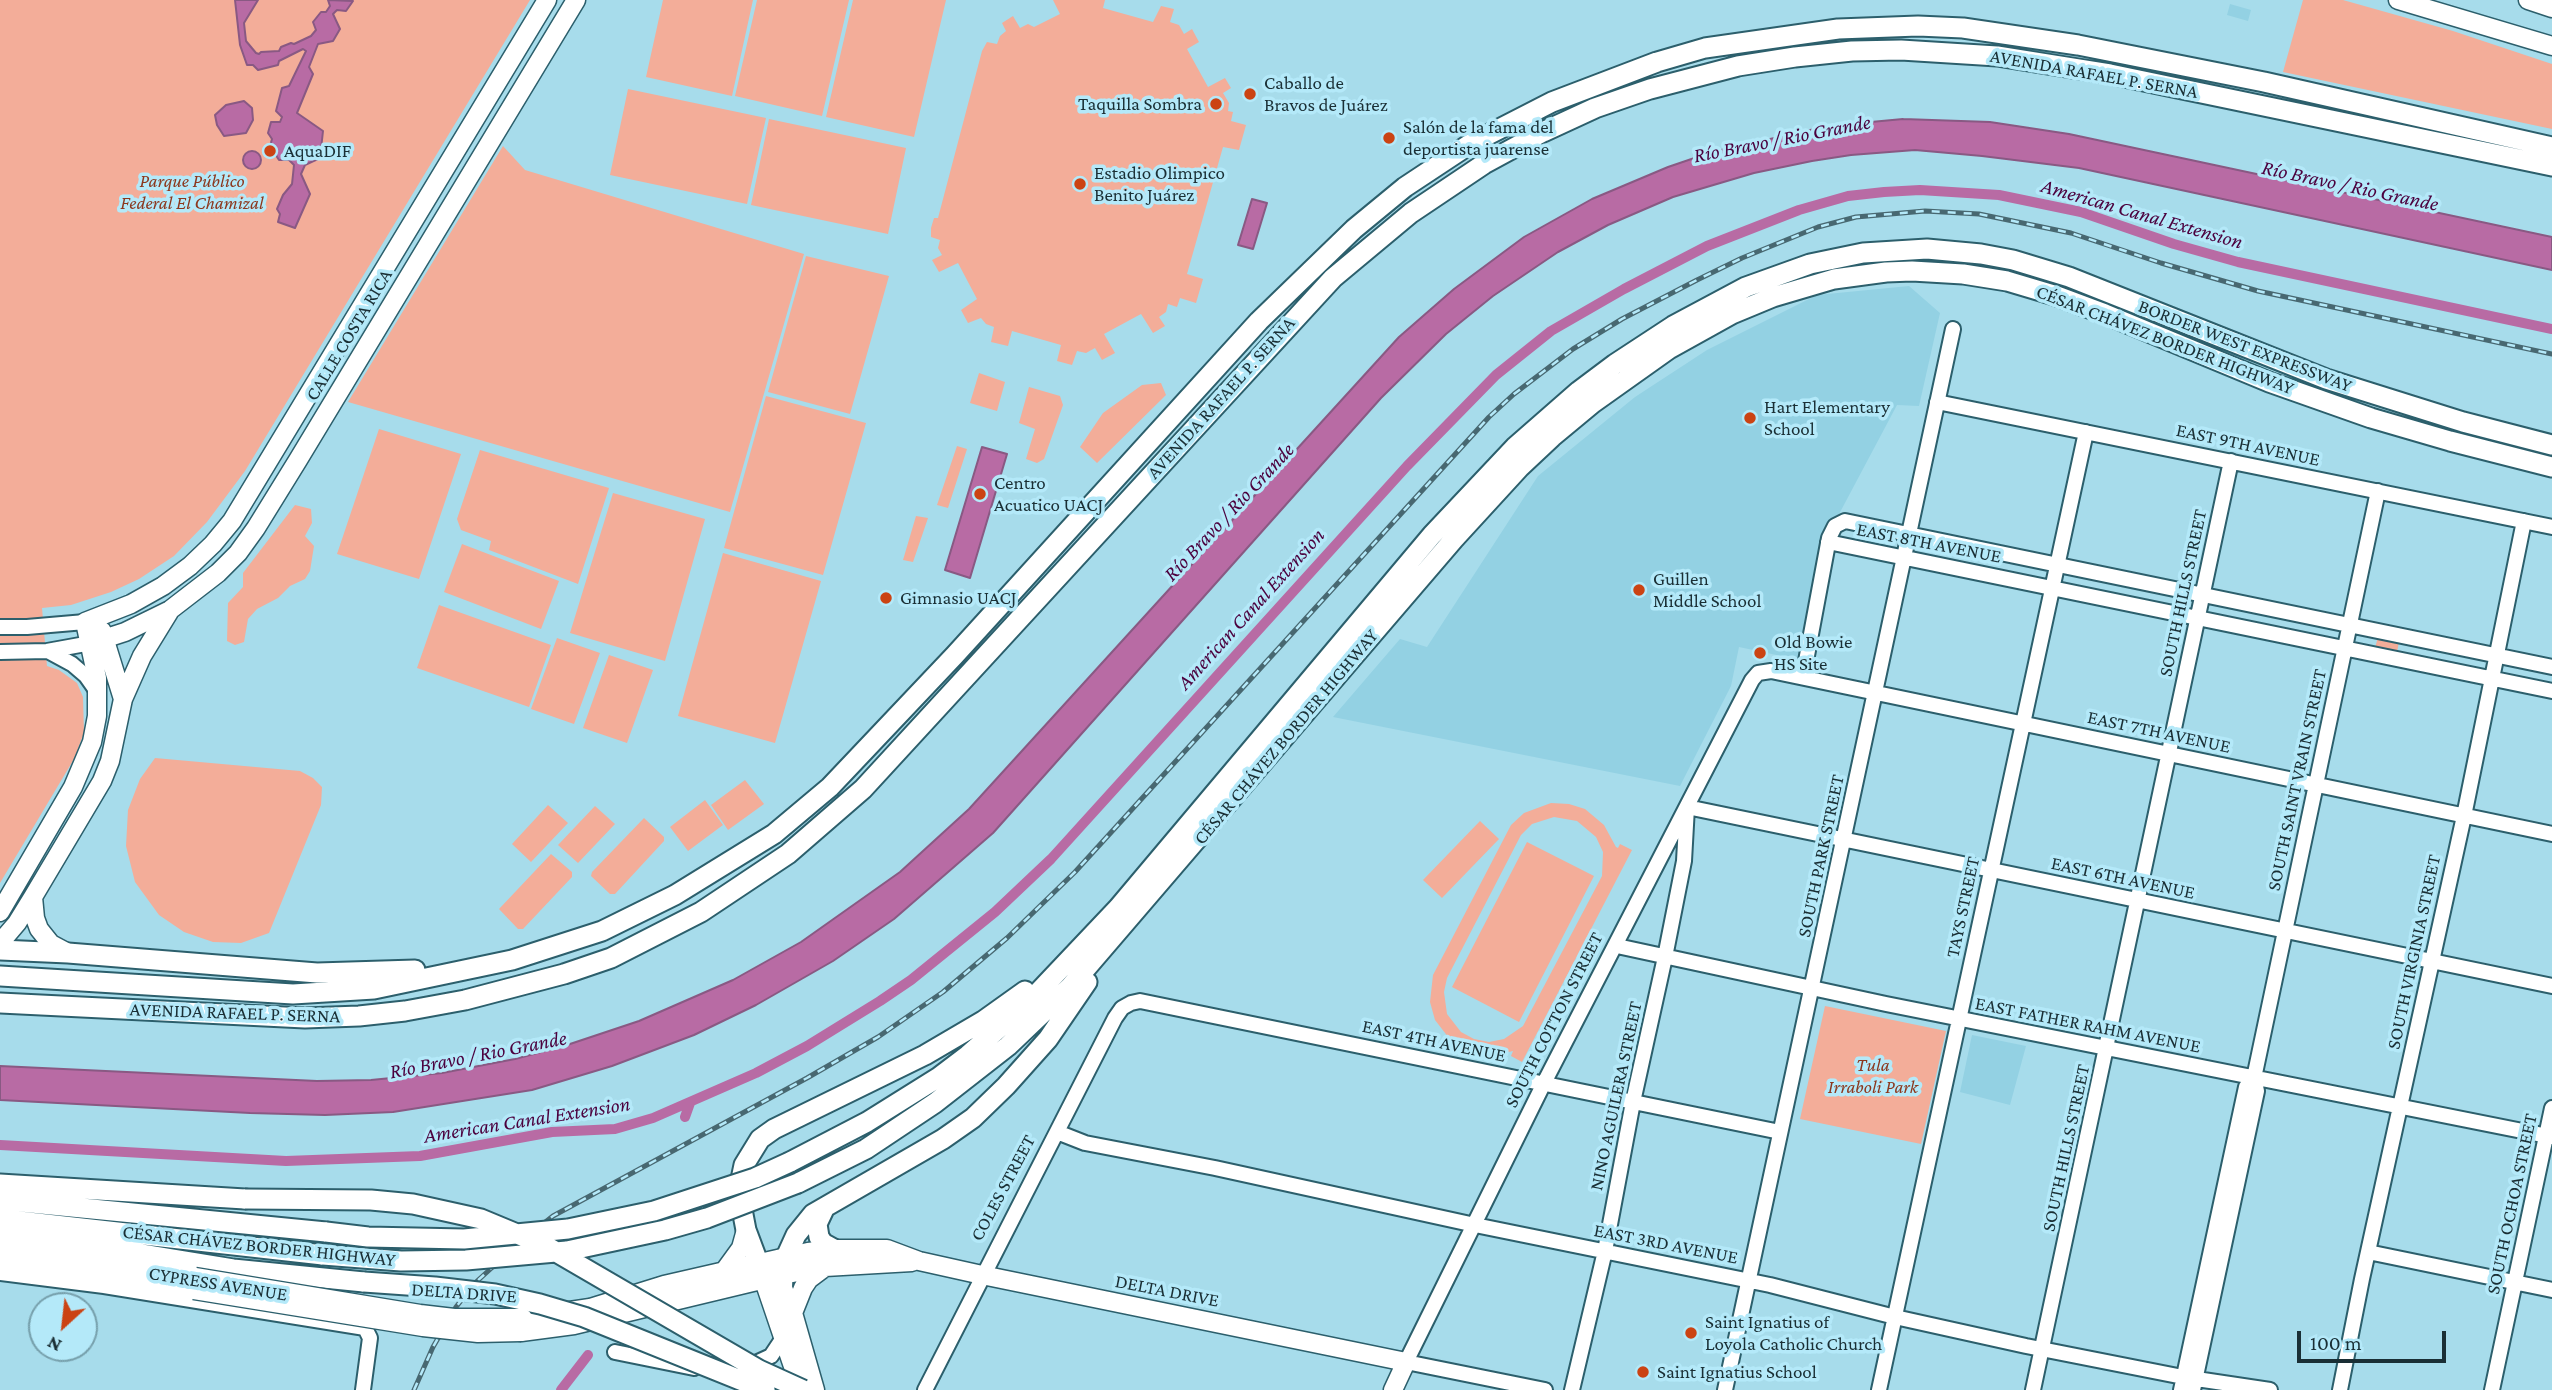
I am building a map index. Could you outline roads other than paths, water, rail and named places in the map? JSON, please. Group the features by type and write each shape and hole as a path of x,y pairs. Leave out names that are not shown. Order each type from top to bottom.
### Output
{"highway":[{"name":"AVENIDA RAFAEL P. SERNA","path":"0,976 293,994 374,989 512,960 603,931 675,895 784,826 830,787 1259,321 1345,237 1405,187 1470,144 1552,102 1595,84 1705,48 1873,26 1963,28 2078,45 2264,82 2552,147"},
{"name":"AVENIDA RAFAEL P. SERNA","path":"0,1003 304,1018 405,1011 465,1000 564,974 611,958 701,912 788,854 863,789 1302,309 1350,262 1411,213 1484,164 1574,118 1650,89 1698,75 1795,57 1852,51 1901,50 1983,55 2110,74 2552,166"},
{"path":"2505,137 2552,138"},
{"name":"BORDER WEST EXPRESSWAY","path":"1402,585 1477,485 1515,447 1579,391 1615,364 1672,326 1746,287 1810,264 1863,253 1950,250 2044,268 2326,379 2463,422 2552,445"},
{"name":"CÉSAR CHÁVEZ BORDER HIGHWAY","path":"0,1219 323,1255 401,1261 466,1260 567,1251 612,1243 707,1218 798,1183 855,1155 901,1127 980,1069 1070,987 1127,914 1402,585 1520,467 1593,403 1669,349 1732,314 1806,286 1852,276 1913,271 1963,274 2007,281 2105,314 2269,382 2371,418 2450,442 2552,467"},
{"path":"761,1271 746,1230 740,1199 744,1165 760,1139 774,1129 925,1055 983,1021 1127,914"},
{"path":"784,1266 804,1224 826,1206 943,1139 973,1118 1006,1086 1048,1039 1127,914"},
{"path":"0,1200 381,1237 464,1239 568,1229 667,1207 755,1178 867,1122 948,1070 1029,1002 1086,943"},
{"path":"0,950 317,973 376,973 425,969 465,971"},
{"path":"0,1184 245,1199 371,1200 413,1204 481,1219 546,1246 747,1363 812,1389"},
{"path":"826,1206 817,1224 819,1237 829,1258"},
{"path":"0,1231 233,1269 495,1294 584,1317 765,1390"}],"main road":[{"name":"CALLE COSTA RICA","path":"91,620 131,604 163,586 190,566 232,521 547,0"},
{"name":"CALLE COSTA RICA","path":"98,642 170,610 218,573 238,553 256,528 576,0"},
{"path":"2398,0 2552,46"},
{"path":"2528,0 2552,8"},
{"path":"0,943 33,897 102,781 117,734 123,699 142,656 170,610"},
{"path":"91,620 123,699"},
{"path":"0,912 85,762 97,716 98,642"},
{"path":"0,901 16,886"},
{"path":"33,897 39,929 51,944 68,953"},
{"path":"725,1270 741,1248 746,1230"},
{"name":"DELTA DRIVE","path":"0,1246 445,1330 478,1333 590,1308 725,1270 761,1271"},
{"name":"DELTA DRIVE","path":"522,1325 574,1325 761,1271 887,1249 919,1261 982,1275 1406,1362"},
{"path":"793,1313 803,1288 829,1258"},
{"name":"DELTA DRIVE","path":"0,1260 195,1284"},
{"path":"784,1266 783,1288 793,1313 812,1389"},
{"path":"761,1271 783,1338 812,1389"},
{"name":"SOUTH COTTON STREET","path":"1393,1390 1406,1362"}],"street":[{"name":"SOUTH PARK STREET","path":"1725,1390 1953,329"},
{"name":"EAST 9TH AVENUE","path":"1937,402 2552,527"},
{"name":"TAYS STREET","path":"1879,1390 2085,432"},
{"name":"SOUTH HILLS STREET","path":"2033,1390 2231,461"},
{"name":"SOUTH SAINT VRAIN STREET","path":"2188,1384 2257,1091 2254,1078 2378,491"},
{"name":"EAST 8TH AVENUE","path":"2552,667 1845,521 1835,526 1828,542 2552,691"},
{"name":"SOUTH VIRGINIA STREET","path":"2340,1390 2525,522"},
{"path":"1803,677 1828,542"},
{"path":"0,627 27,628 91,620"},
{"path":"0,652 47,651 98,642"},
{"path":"47,651 72,664 86,676 98,693"},
{"name":"EAST 7TH AVENUE","path":"1758,673 1771,670 2552,835"},
{"name":"SOUTH COTTON STREET","path":"1406,1362 1544,1083 1758,673"},
{"name":"EAST 6TH AVENUE","path":"1687,807 2552,986"},
{"name":"NINO AGUILERA STREET","path":"1572,1390 1605,1251 1633,1102 1684,861 1687,807"},
{"name":"EAST FATHER RAHM AVENUE","path":"1616,946 2549,1137"},
{"name":"EAST 4TH AVENUE","path":"1122,1008 1140,1001 1780,1132"},
{"name":"COLES STREET","path":"925,1390 1122,1008"},
{"name":"SOUTH OCHOA STREET","path":"2492,1390 2549,1137 2552,1108"},
{"name":"EAST 3RD AVENUE","path":"1057,1132 1085,1143 1256,1176 1475,1225 1749,1280 1895,1317 2188,1384 2270,1390"},
{"path":"2368,1252 2552,1290"},
{"name":"CYPRESS AVENUE","path":"0,1273 358,1325 365,1328 370,1338 363,1390"},
{"path":"686,1366 746,1367 771,1356 783,1338"},
{"path":"615,1352 686,1366 780,1390"},
{"path":"1406,1362 1545,1390"}],"water":[{"path":"235,0 258,0 244,23 246,41 259,54 279,51 281,47 311,36 316,30 313,22 330,6 328,0 353,1 346,11 337,10 333,14 340,29 333,41 318,44 309,67 313,74 297,113 323,131 320,158 305,165 301,174 310,194 295,228 278,222 280,214 277,209 292,184 294,165 289,160 279,160 270,146 272,139 268,133 271,122 280,122 282,117 276,111 282,88 289,86 306,51 303,49 279,61 278,65 258,70 253,65 247,65 240,45"},
{"path":"244,101 252,108 253,120 246,133 224,136 217,125 215,115 226,105"},
{"name":"Río Bravo / Rio Grande","path":"1903,119 1990,122 2069,134 2552,237 2552,270 2079,168 1915,150 1812,161 1754,173 1673,197 1608,225 1558,252 1493,296 1446,334 1381,398 993,833 894,919 833,961 756,1005 694,1035 612,1066 532,1090 393,1112 325,1115 250,1113 0,1100 0,1066 317,1081 371,1080 442,1073 515,1059 567,1045 639,1021 733,980 801,942 900,872 969,809 1399,337 1454,289 1524,237 1592,199 1712,152 1828,126"},
{"path":"252,151 258,154 261,160 258,166 252,169 246,166 243,160 246,154"},
{"path":"1252,199 1267,203 1253,249 1238,245"},
{"path":"982,447 1007,454 970,578 945,570"}],"waterway":[{"name":"American Canal Extension","path":"0,1145 286,1161 420,1156 552,1132 615,1129 653,1118 756,1073 807,1046 880,1001 911,980 995,912 1051,859 1407,466 1496,375 1551,331 1624,289 1707,246 1799,210 1848,196 1884,192 1920,190 1999,195 2081,212 2174,244 2238,262 2552,329"},
{"path":"685,1117 690,1103"},
{"path":"561,1390 588,1355"}],"railway":[{"path":"414,1390 433,1347 456,1307 475,1283 553,1216 878,1037 943,992 1007,938 1075,872 1489,417 1514,394 1573,349 1622,319 1742,258 1818,227 1856,217 1925,211 1979,214 2071,233 2258,291 2552,354"}],"place":[{"name":"Caballo de Bravos de Juárez","path":"1250,94"},
{"name":"Taquilla Sombra","path":"1216,104"},
{"name":"Salón de la fama del deportista juarense","path":"1389,138"},
{"name":"AquaDIF","path":"270,151"},
{"name":"Estadio Olimpico Benito Juárez","path":"1080,184"},
{"name":"Hart Elementary School","path":"1750,418"},
{"name":"Centro Acuatico UACJ","path":"980,494"},
{"name":"Guillen Middle School","path":"1639,590"},
{"name":"Gimnasio UACJ","path":"886,598"},
{"name":"Old Bowie HS Site","path":"1760,653"},
{"name":"Saint Ignatius of Loyola Catholic Church","path":"1691,1333"},
{"name":"Saint Ignatius School","path":"1643,1372"}],"park label":[{"name":"Parque Público Federal El Chamizal","path":"192,192"},
{"name":"Tula Irraboli Park","path":"1873,1076"}]}
